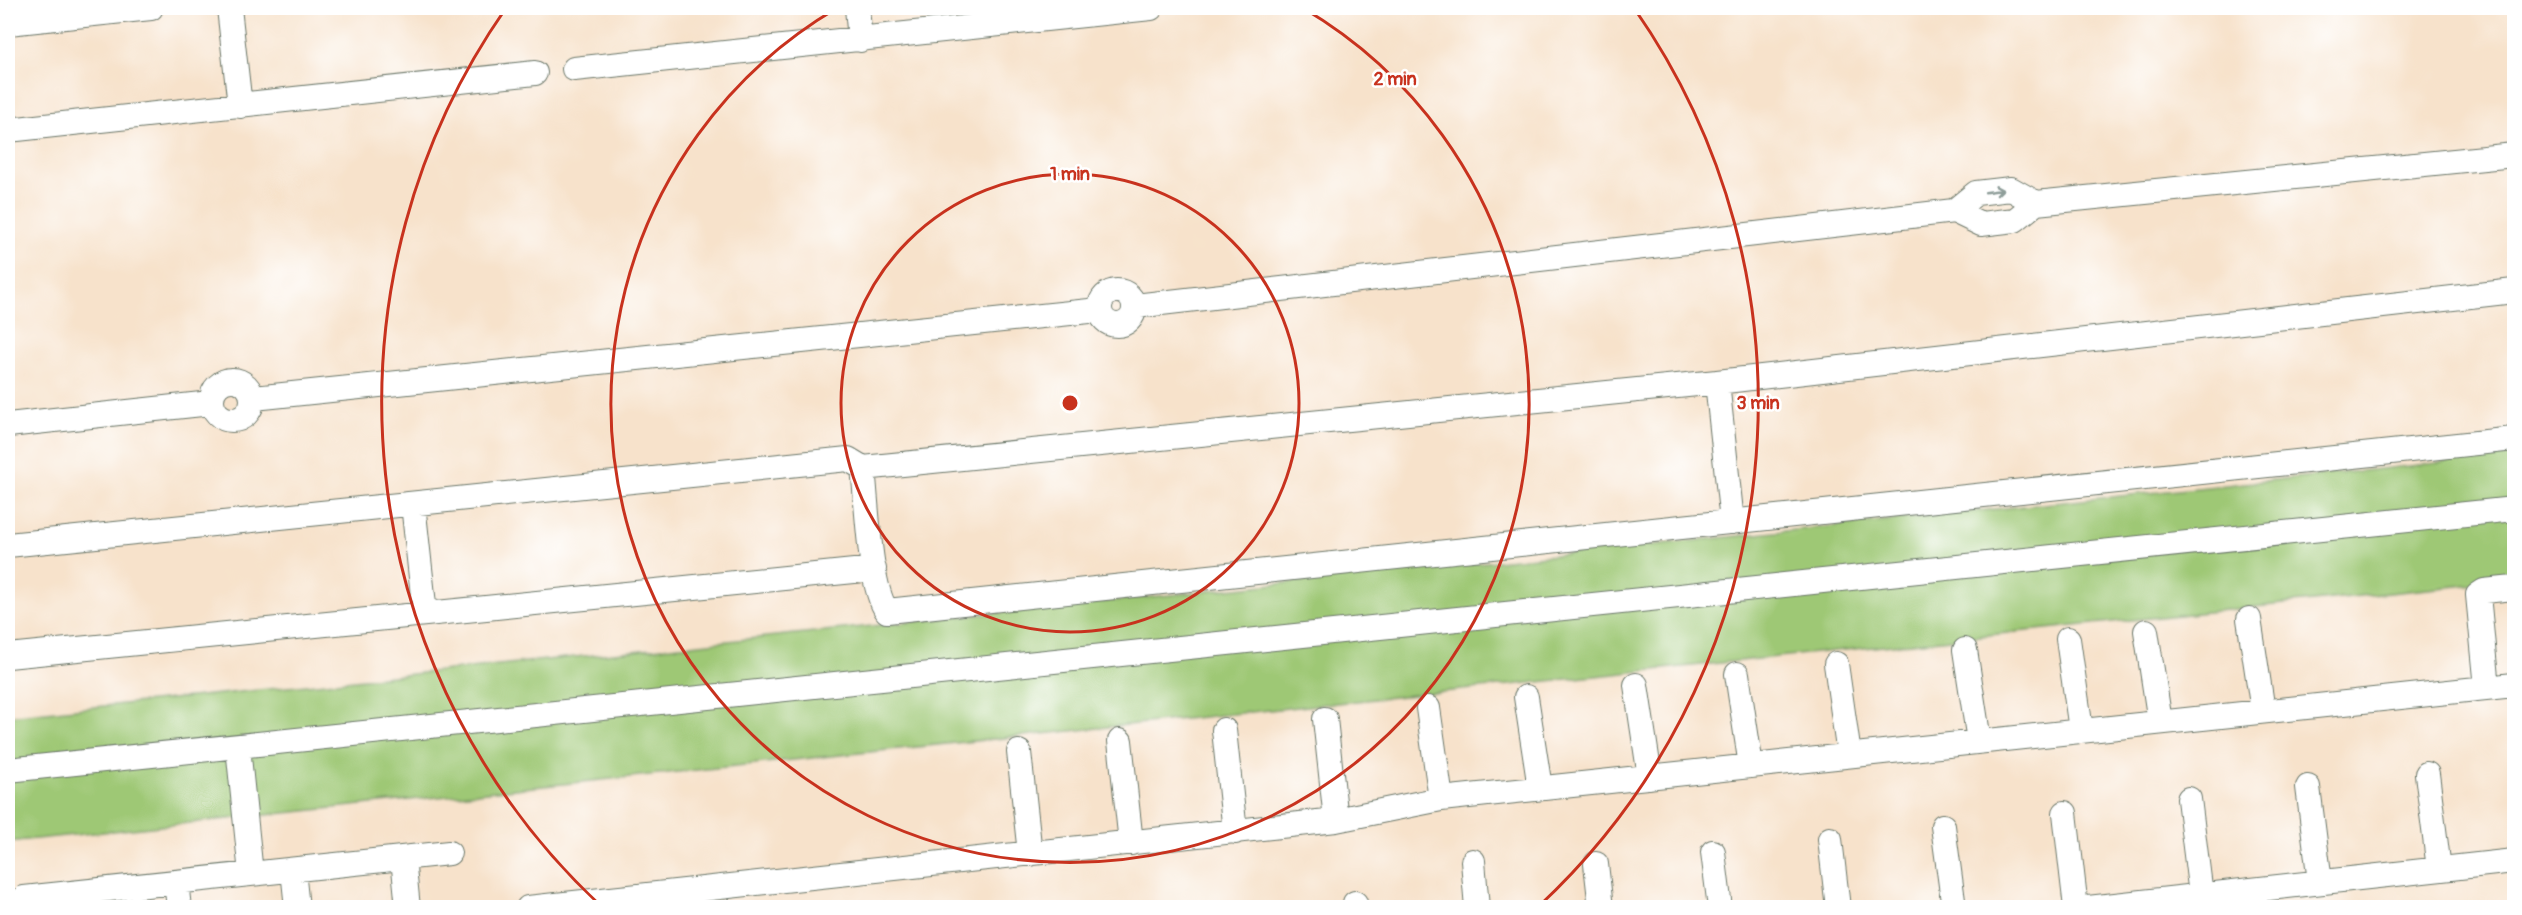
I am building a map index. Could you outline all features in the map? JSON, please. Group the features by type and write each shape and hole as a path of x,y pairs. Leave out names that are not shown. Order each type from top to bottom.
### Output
{"street":[{"path":"8,23 152,8"},
{"path":"229,8 240,106"},
{"path":"857,8 860,40"},
{"path":"574,69 1151,8"},
{"path":"8,130 535,73"},
{"path":"8,425 211,403 216,387 230,379 246,384 254,398 1099,310 1103,297 1115,290 1129,294 1135,306 1954,212 1981,224 2015,220 2036,203 2514,155"},
{"path":"8,545 848,459 863,468 1717,382 2514,291"},
{"path":"1717,382 1732,522"},
{"path":"863,468 874,569 880,601 887,611 2514,439"},
{"path":"413,504 425,614"},
{"path":"8,770 2514,509"},
{"path":"8,656 874,569"},
{"path":"2487,688 2478,595 2484,591 2514,588"},
{"path":"2249,620 2263,711"},
{"path":"2146,630 2160,722"},
{"path":"2068,639 2081,730"},
{"path":"1965,650 1979,741"},
{"path":"1836,664 1849,755"},
{"path":"1737,674 1751,766"},
{"path":"528,908 1336,820 1442,799 2514,685"},
{"path":"1636,686 1650,777"},
{"path":"1526,697 1540,788"},
{"path":"1428,708 1442,799"},
{"path":"1325,719 1336,820"},
{"path":"1224,730 1235,832"},
{"path":"1120,741 1131,843"},
{"path":"238,747 251,874"},
{"path":"1019,752 1030,854"},
{"path":"2427,774 2439,869"},
{"path":"2308,787 2320,882"},
{"path":"2189,800 2201,895"},
{"path":"2065,813 2076,908"},
{"path":"1944,826 1954,908"},
{"path":"1830,839 1838,908"},
{"path":"1713,852 1720,908"},
{"path":"24,898 68,900 176,882 449,853"},
{"path":"403,858 408,908"},
{"path":"1473,861 1477,908"},
{"path":"2088,908 2514,861"},
{"path":"1596,864 1601,908"},
{"path":"293,870 297,908"},
{"path":"176,882 178,908"}],"green space":[{"path":"2514,455 2514,580 8,842 8,716"}]}
